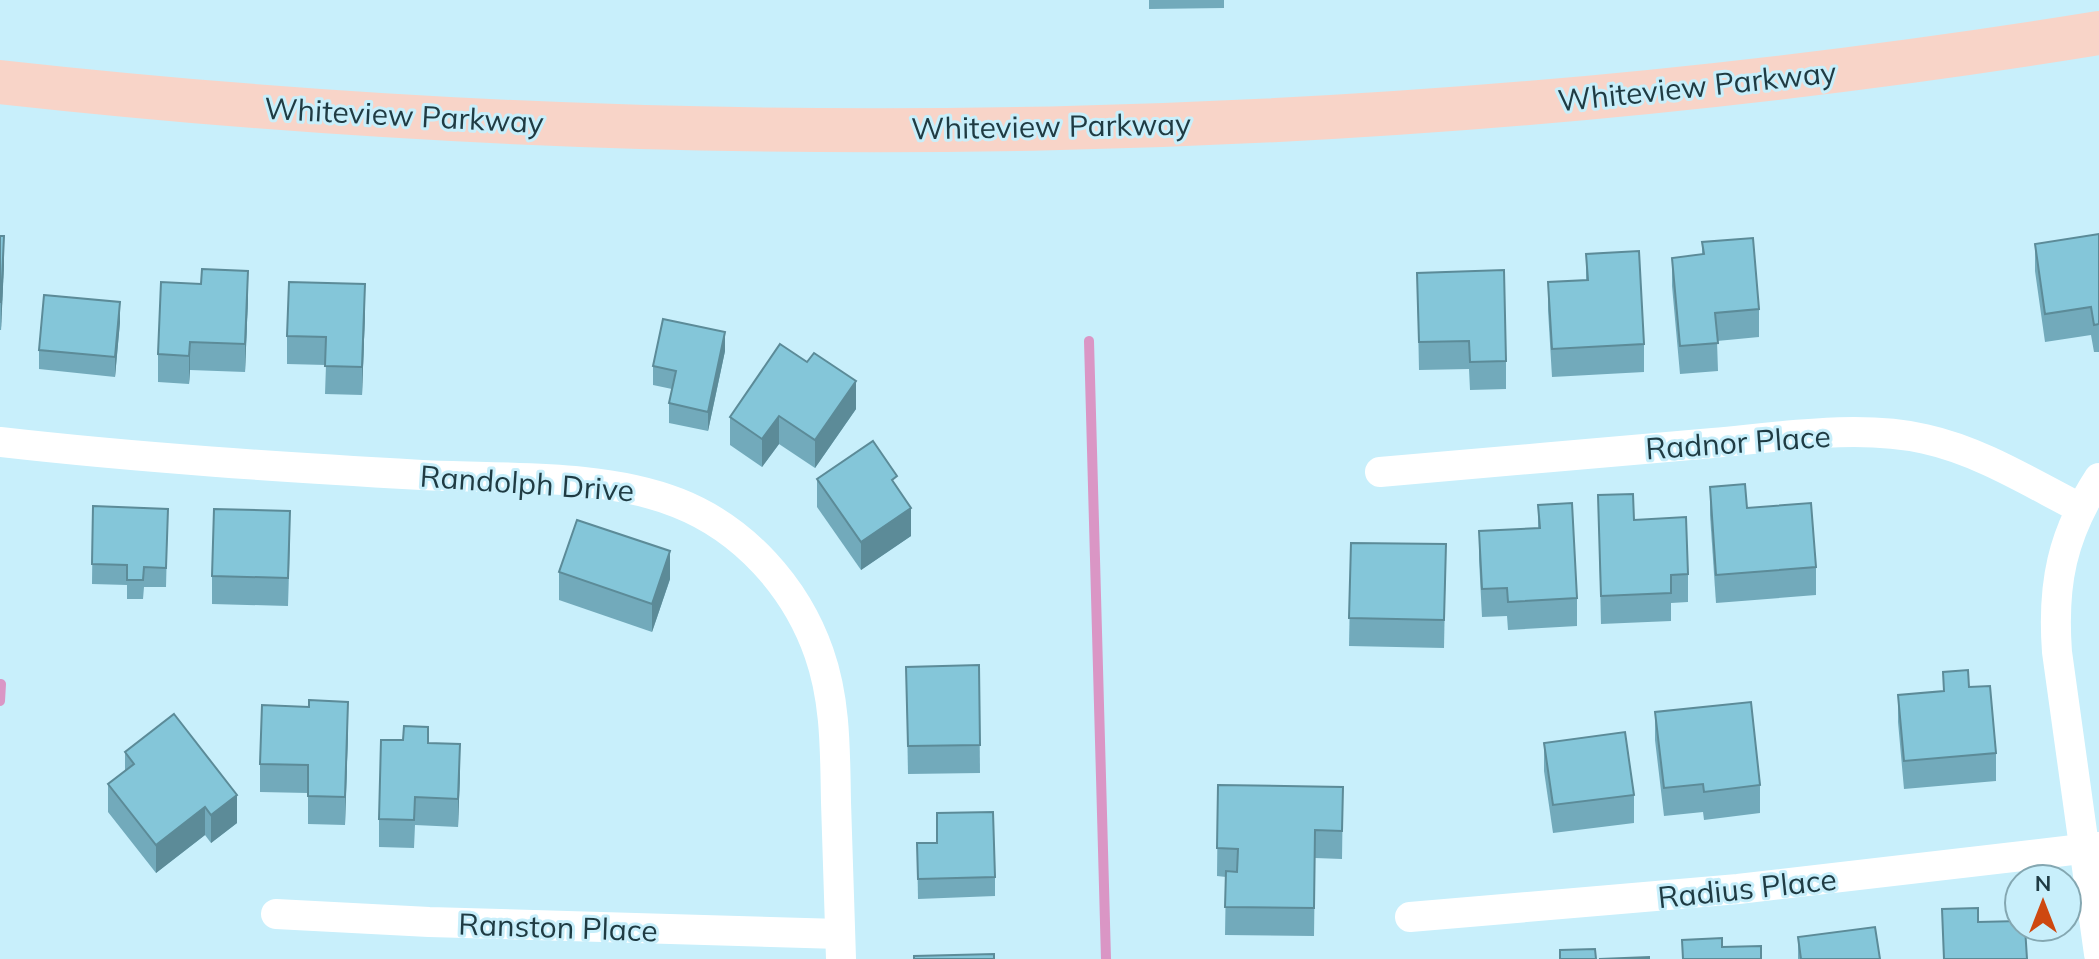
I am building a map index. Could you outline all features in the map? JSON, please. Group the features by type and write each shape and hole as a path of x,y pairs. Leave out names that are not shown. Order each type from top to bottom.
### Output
{"street":[{"name":"Whiteview Parkway","path":"0,82 258,107 508,122 829,130 1139,126 1418,113 1558,100 1798,76 2099,33"},
{"name":"Radnor Place","path":"1380,472 1777,437 1877,433 1904,435 1951,446 2080,508"},
{"name":"Randolph Drive","path":"0,442 299,467 593,484 650,493 682,504 712,520 755,553 777,577 802,615 827,679 835,738 840,946"},
{"path":"2099,478 2080,508 2064,546 2055,618 2092,848 2099,954"},
{"name":"Radius Place","path":"1410,917 1738,889 2092,848"},
{"name":"Ranston Place","path":"276,914 840,946"}],"building":[{"path":"2099,234 2099,324 2094,325 2091,307 2045,314 2035,244"},
{"path":"0,236 4,236 1,302 0,302"},
{"path":"1753,238 1759,309 1715,313 1718,343 1680,346 1672,258 1704,254 1702,242"},
{"path":"1639,251 1644,344 1552,349 1548,282 1588,280 1586,254"},
{"path":"202,269 248,271 245,344 190,342 189,356 158,354 161,282 201,284"},
{"path":"1504,270 1506,361 1470,362 1469,341 1419,342 1417,273"},
{"path":"289,282 365,284 362,367 325,366 326,337 287,336"},
{"path":"44,295 120,302 115,357 39,350"},
{"path":"663,319 725,332 708,412 669,403 676,371 653,366"},
{"path":"780,344 807,362 814,353 856,381 815,440 779,416 762,439 730,417"},
{"path":"873,441 897,476 892,480 911,508 861,542 817,479"},
{"path":"1745,484 1747,508 1811,503 1816,567 1716,575 1710,487"},
{"path":"1633,494 1634,520 1686,517 1688,574 1671,575 1671,593 1601,596 1598,495"},
{"path":"1572,503 1577,598 1508,602 1507,588 1482,589 1479,531 1540,528 1538,505"},
{"path":"93,506 168,509 166,568 144,567 143,580 127,580 127,565 92,564"},
{"path":"214,509 290,511 288,578 212,576"},
{"path":"577,520 670,551 652,604 559,572"},
{"path":"1351,543 1446,544 1444,620 1349,618"},
{"path":"979,665 980,745 908,746 906,667"},
{"path":"1968,670 1969,687 1990,686 1996,753 1904,761 1898,695 1944,691 1943,672"},
{"path":"309,700 348,702 345,797 308,796 308,765 260,764 262,705 309,707"},
{"path":"1751,702 1760,785 1704,792 1703,784 1664,788 1655,712"},
{"path":"174,714 237,795 211,815 205,807 156,845 108,784 134,764 125,752"},
{"path":"404,726 428,727 428,743 460,744 458,799 415,797 414,820 379,819 381,740 403,740"},
{"path":"1625,732 1634,795 1553,805 1544,743"},
{"path":"1218,785 1343,787 1342,831 1315,830 1314,908 1225,907 1226,871 1237,872 1238,849 1217,848"},
{"path":"993,812 995,877 918,879 917,843 937,843 937,813"},
{"path":"1978,908 1978,922 2003,921 2003,943 2026,943 2027,959 1944,959 1942,909"},
{"path":"1875,927 1880,959 1801,959 1798,937"},
{"path":"1722,938 1722,947 1761,946 1761,959 1683,959 1682,940"},
{"path":"1595,949 1596,959 1560,959 1560,950"},
{"path":"994,954 994,959 914,959 914,956"},
{"path":"1649,957 1649,959 1599,959"}],"waterway":[{"path":"1089,341 1106,959"},
{"path":"0,701 1,684"}]}
